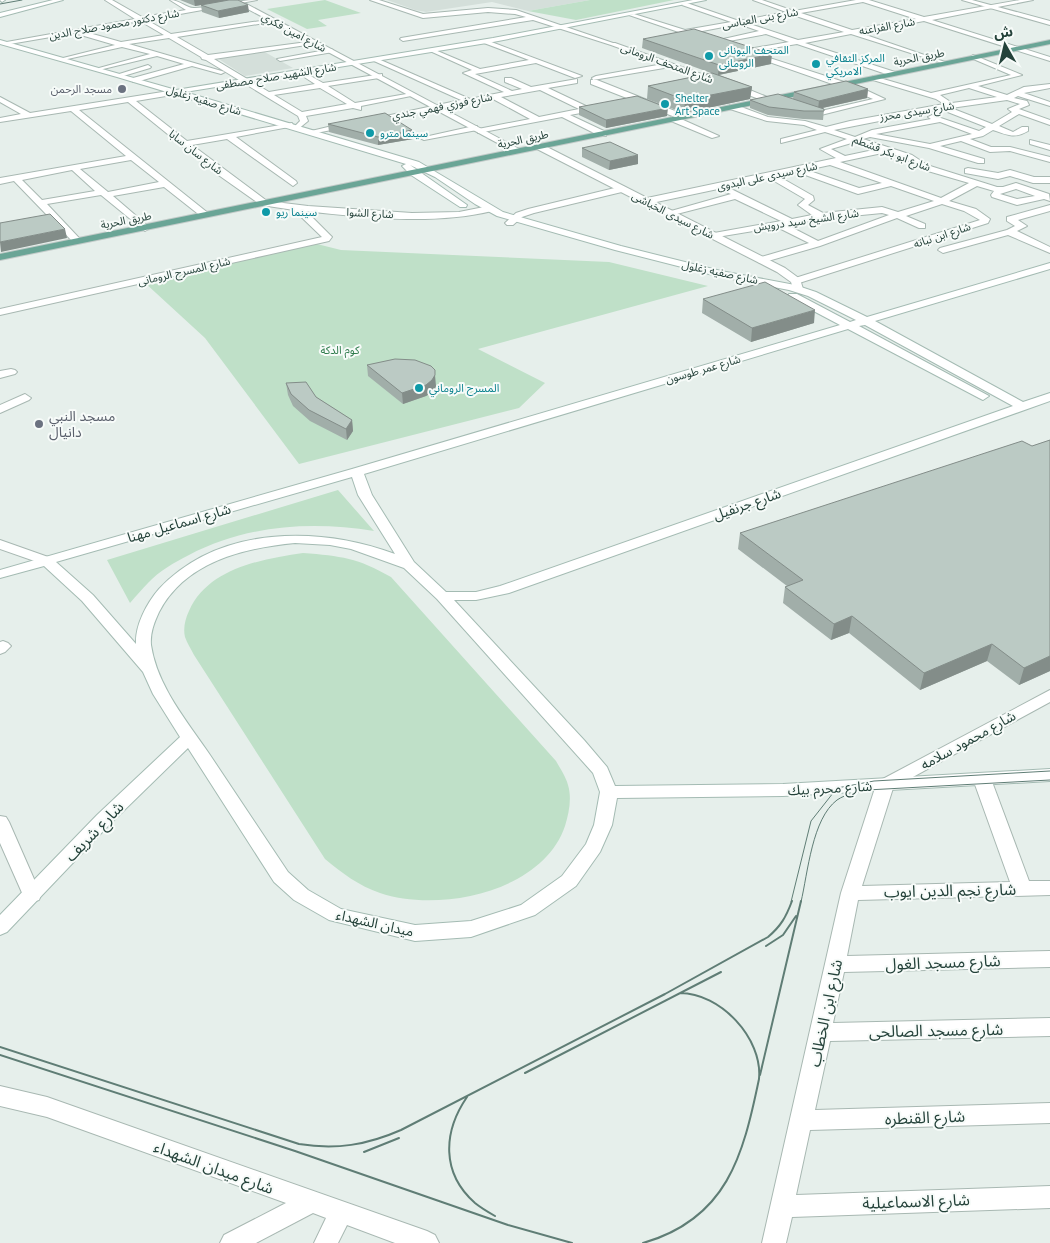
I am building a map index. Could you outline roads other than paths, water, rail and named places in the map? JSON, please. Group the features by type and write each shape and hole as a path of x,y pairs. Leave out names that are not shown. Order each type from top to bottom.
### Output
{"main road":[{"name":"طريق الحرية","path":"0,257 1050,42"}],"street":[{"path":"0,15 60,0"},
{"path":"108,0 244,79 301,115 304,121 293,126 185,144"},
{"path":"172,0 192,11"},
{"name":"شارع دكتور محمود صلاح الدين","path":"2,43 192,11 237,1 254,0"},
{"name":"شارع المتحف الرومانى","path":"374,0 423,16 501,10 516,12 564,26 714,80 818,113 881,99 842,84"},
{"name":"شارع الشهيد صلاح مصطفى","path":"0,120 176,92 244,79 300,72 489,41 703,0"},
{"path":"756,0 943,64"},
{"path":"863,0 1050,59"},
{"name":"شارع بنى العباسى","path":"683,32 863,0"},
{"path":"965,0 1050,23"},
{"name":"شارع الفراعنه","path":"743,52 1030,0"},
{"name":"شارع امين فكري","path":"237,1 519,151"},
{"path":"685,2 892,74"},
{"name":"شارع الشهيد صلاح مصطفى","path":"564,26 632,15 685,2"},
{"path":"632,15 728,47"},
{"path":"403,39 537,18"},
{"path":"65,60 120,44 274,21"},
{"path":"467,29 535,61 640,99 715,136"},
{"path":"72,31 244,79"},
{"path":"713,42 768,32"},
{"path":"120,75 179,61 313,42"},
{"name":"شارع صفيه زغلول","path":"2,43 101,69 407,162 428,170 489,209 513,220"},
{"path":"1038,44 1050,48"},
{"path":"8,51 24,48"},
{"path":"736,49 842,84"},
{"path":"433,50 480,71"},
{"path":"280,59 331,51"},
{"path":"101,69 156,54"},
{"path":"973,57 1050,86"},
{"path":"376,60 469,101"},
{"path":"511,93 468,73 535,61"},
{"path":"136,80 192,64"},
{"name":"شارع فوزي فهمي جندي","path":"366,121 670,64"},
{"path":"190,74 208,68"},
{"path":"300,72 376,119"},
{"path":"268,94 379,76"},
{"path":"875,77 938,98 951,106"},
{"path":"938,98 934,94 970,86 1026,78"},
{"path":"153,85 171,79"},
{"path":"508,80 529,89"},
{"path":"970,86 1025,104 1012,109 1050,123"},
{"name":"شارع سيدى محرز","path":"784,141 860,121 917,110 1008,98 1024,91 1050,86"},
{"path":"540,87 588,110"},
{"path":"1024,91 1050,97"},
{"path":"1024,91 1050,104"},
{"path":"301,115 412,95"},
{"path":"493,96 539,120"},
{"path":"0,99 28,115"},
{"name":"شارع سان سابا","path":"129,99 264,203"},
{"path":"622,103 640,99"},
{"path":"424,138 539,120 605,106"},
{"name":"شارع ابو بكر قشطم","path":"733,107 761,118 798,121 826,129 912,158 918,164 932,169 1000,190 1016,186 1049,196"},
{"path":"939,107 992,128 1014,134 1025,129"},
{"path":"72,108 164,184 205,215"},
{"path":"917,110 980,134"},
{"path":"930,146 980,134 1017,112"},
{"path":"564,115 603,134"},
{"path":"844,158 824,149 882,130 940,120"},
{"path":"860,121 882,130"},
{"path":"311,132 357,123"},
{"path":"870,134 930,146 964,156 985,155 1010,149 1050,160"},
{"path":"229,136 293,183"},
{"path":"963,138 985,155"},
{"path":"1032,142 1050,149"},
{"name":"شارع سيدى الخباشى","path":"540,147 761,260 796,289"},
{"path":"1031,155 1050,149"},
{"name":"شارع سيدى على البدوى","path":"646,201 888,150"},
{"path":"964,156 985,155"},
{"path":"959,177 985,155"},
{"path":"0,181 132,157"},
{"name":"شارع صفيه زغلول","path":"407,162 406,166 414,173 476,213 513,220 601,246 796,289 866,321 1018,409"},
{"name":"شارع ابن نباته","path":"796,289 985,221 982,216 964,203 943,201 831,162"},
{"path":"74,168 145,228"},
{"path":"797,169 858,191 891,183"},
{"path":"914,176 932,169"},
{"path":"968,171 996,176 1009,173 1033,180 1050,180"},
{"path":"770,175 810,198 810,200 802,205 855,231"},
{"path":"16,178 77,241"},
{"name":"شارع الشيخ سيد درويش","path":"761,260 817,244 943,201 976,183"},
{"path":"40,204 164,184"},
{"path":"719,186 739,195 737,196"},
{"path":"513,220 531,211 623,189"},
{"path":"1000,190 995,195 1012,201 1049,196"},
{"path":"669,213 737,196 789,221"},
{"path":"871,201 882,210"},
{"name":"شارع الشوا","path":"264,203 298,209 428,216 476,213"},
{"path":"943,250 1022,228 1010,220 1050,208"},
{"name":"شارع المسرح الرومانى","path":"0,312 326,238 326,235 298,209"},
{"path":"476,213 489,209"},
{"name":"شارع الشيخ سيد درويش","path":"714,236 824,215 882,210 898,215"},
{"path":"898,215 922,226"},
{"path":"776,223 817,244"},
{"path":"1010,232 1050,250"},
{"name":"شارع عمر طوسون","path":"357,472 1050,266"},
{"name":"شارع صفيه زغلول","path":"796,289 849,326 1018,409"},
{"name":"شارع جرنفيل","path":"442,596 476,596 504,590 1050,397"},
{"path":"0,409 25,398"},
{"path":"357,472 365,495 409,565"},
{"name":"شارع اسماعيل مهنا","path":"0,574 357,472"},
{"name":"ميدان الشهداء","path":"317,539 382,553 409,565 442,596 578,744 600,771 609,792 603,825 594,847 569,881 528,910 470,929 415,934 336,915 300,895 281,877 161,694 149,668 143,634 153,606 170,586 191,567 220,554 284,540 317,539"},
{"path":"0,544 46,561 65,574 149,668"},
{"name":"شارع محمود سلامه","path":"885,785 1050,695"},
{"name":"شارع شريف","path":"0,927 103,820 189,738"},
{"name":"شارع محرم بيك","path":"609,792 783,790 1050,775"},
{"path":"982,779 1022,889"},
{"name":"شارع ابن الخطاب","path":"774,1243 850,893 885,785"},
{"path":"0,822 32,895"},
{"name":"شارع نجم الدين ايوب","path":"850,893 1050,888"},
{"name":"شارع مسجد الغول","path":"836,964 1050,959"},
{"name":"شارع مسجد الصالحى","path":"821,1032 1050,1027"},
{"name":"شارع ميدان الشهداء","path":"0,1096 47,1107 427,1243"},
{"name":"شارع القنطره","path":"801,1120 1050,1113"},
{"name":"شارع الاسماعيلية","path":"783,1206 1050,1197"},
{"path":"232,1243 312,1202"},
{"path":"326,1243 341,1212"}],"tram line":[{"path":"0,4 22,0"},
{"path":"791,902 811,821 837,788 874,781 1050,771"},
{"path":"801,902 816,833 829,809 840,798 867,790 1050,780"},
{"path":"0,1047 299,1144 339,1146 364,1143 401,1130 665,994 768,937 783,921 792,901"},
{"path":"760,1075 801,901"},
{"path":"766,946 783,935 796,916"},
{"path":"680,993 721,972"},
{"path":"525,1073 680,993"},
{"path":"643,1243 671,1232 694,1218 712,1201 726,1181 737,1158 746,1134 759,1079 754,1048 736,1021 724,1009 710,1001 695,995 680,993"},
{"path":"0,1055 295,1151 508,1225 572,1243"},
{"path":"467,1097 453,1124 449,1152 451,1166 456,1179 464,1191 477,1205 495,1216"},
{"path":"364,1152 399,1138"}],"place":[{"name":"المتحف اليونانى الرومانى","path":"709,56"},
{"name":"المركز الثقافي الامريكي","path":"816,64"},
{"name":"مسجد الرحمن","path":"122,89"},
{"name":"Shelter Art Space","path":"665,104"},
{"name":"سينما مترو","path":"370,133"},
{"name":"سينما ريو","path":"266,212"},
{"name":"المسرح الروماني","path":"419,388"},
{"name":"مسجد النبي دانيال","path":"39,424"}],"park label":[{"name":"كوم الدكة","path":"340,350"}]}
